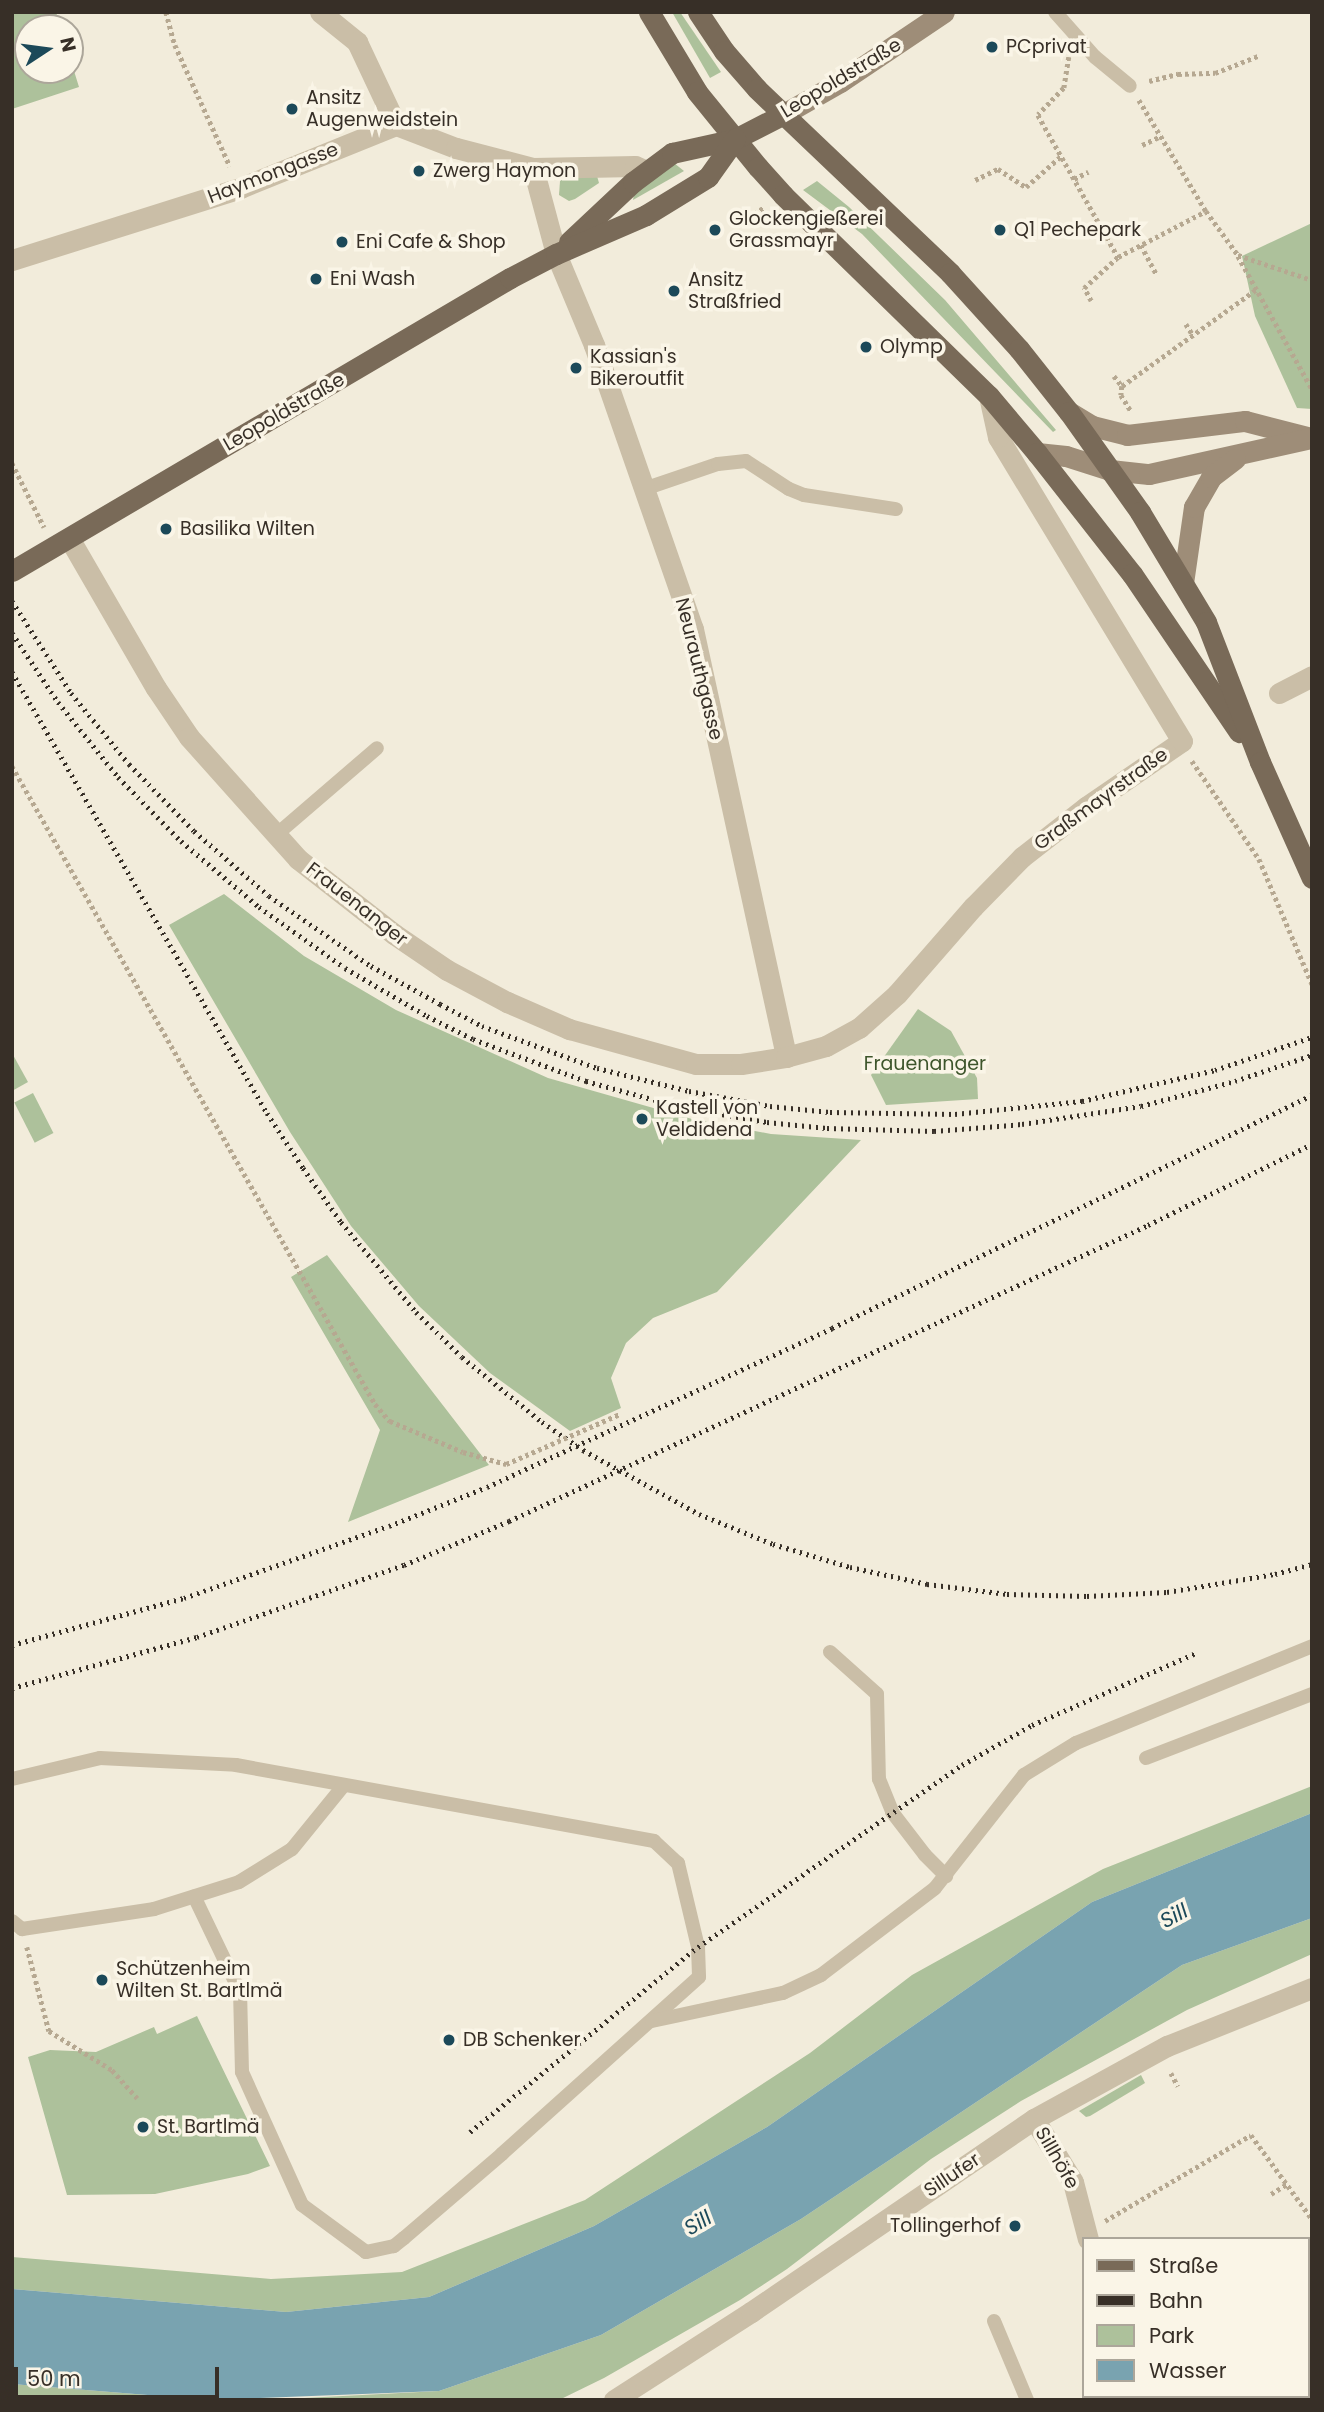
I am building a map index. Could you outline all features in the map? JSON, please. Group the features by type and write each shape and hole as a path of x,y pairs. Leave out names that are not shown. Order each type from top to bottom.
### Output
{"main road":[{"path":"649,12 684,74 734,139 783,195 989,396 1037,453 1132,575 1261,762"},
{"path":"698,12 724,51 782,115 950,273 1019,349 1069,412 1110,470 1206,622 1261,762 1312,878"},
{"name":"Leopoldstraße","path":"556,254 647,171 672,153 734,139 782,115"},
{"name":"Leopoldstraße","path":"12,571 499,284 556,254 646,215 708,177 734,139"}],"street":[{"path":"320,12 357,42 397,125 456,148 533,168 635,166 647,171"},
{"name":"Leopoldstraße","path":"782,115 840,82 944,12"},
{"name":"Haymongasse","path":"12,260 240,188 397,125"},
{"path":"533,168 556,254"},
{"name":"Neurauthgasse","path":"556,254 584,320 693,629 786,1057"},
{"name":"Graßmayrstraße","path":"786,1057 826,1046 859,1028 897,994 972,907 1022,857 1086,807 1182,741 998,437 989,396"},
{"path":"1069,412 1092,426 1127,435 1245,421 1311,438"},
{"path":"1037,453 1066,456 1110,470 1149,474 1311,438"},
{"path":"1183,583 1194,507 1211,477 1242,455"},
{"name":"Frauenanger","path":"55,546 189,737 276,835 341,896 394,934 447,970 569,1029 696,1064 741,1064 786,1057"},
{"path":"1279,694 1312,676"},
{"name":"Sillufer","path":"614,2400 751,2312 1034,2119 1167,2046 1312,1988"},
{"name":"Sillhöfe","path":"1034,2119 1073,2182 1087,2235"}],"lane":[{"path":"1055,12 1095,57 1130,86"},
{"path":"644,489 718,464 747,461 789,489 804,495 896,509"},
{"path":"276,835 377,748"},
{"path":"650,2021 783,1993 821,1975 924,1899 946,1876 1013,1786 1055,1756 1076,1743 1312,1646"},
{"path":"831,1652 877,1694 879,1779 892,1812 925,1855 946,1876"},
{"path":"1146,1758 1312,1694"},
{"path":"12,1779 100,1758 236,1765 654,1841 678,1863 698,1947 699,1977 404,2238 394,2246 366,2252 302,2205 242,2072 240,1992 194,1896"},
{"path":"17,1925 154,1909 239,1882 292,1849 344,1785"},
{"path":"994,2321 1027,2400"}],"path":[{"path":"166,12 175,45 240,188"},
{"path":"1070,52 1064,88 1038,115 1118,257"},
{"path":"1258,55 1215,73 1178,74 1130,86 1206,211 1238,255 1312,388"},
{"path":"1142,145 1161,136"},
{"path":"975,180 998,169 1027,187 1061,156"},
{"path":"1074,179 1088,172"},
{"path":"1091,301 1084,288 1118,257 1206,211"},
{"path":"1141,245 1157,275"},
{"path":"1238,255 1312,280"},
{"path":"1122,386 1257,289"},
{"path":"1186,324 1193,335"},
{"path":"1114,376 1122,386 1121,395 1126,407 1140,419"},
{"path":"12,463 55,546"},
{"path":"1182,741 1259,859 1312,984"},
{"path":"12,766 376,1405 390,1420 463,1452 506,1464 620,1414"},
{"path":"17,1925 49,2031 112,2070 137,2098"},
{"path":"1171,2073 1178,2086"},
{"path":"1087,2235 1251,2135 1312,2219"},
{"path":"1271,2194 1287,2184"}],"green space":[{"path":"12,12 56,12 14,14 14,84 78,84 79,87 12,109"},
{"path":"672,12 680,12 721,72 710,78"},
{"path":"674,163 684,171 633,200 634,194"},
{"path":"597,176 599,183 575,199 569,201 559,195 560,181 567,177"},
{"path":"817,181 849,207 945,300 1056,430 1053,432 862,234 803,190"},
{"path":"1312,223 1312,409 1297,408 1255,316 1242,256"},
{"path":"224,894 304,956 396,1010 548,1078 692,1119 771,1134 861,1140 717,1292 653,1318 626,1343 611,1378 621,1408 570,1431 490,1373 419,1306 351,1226 290,1132 169,925"},
{"name":"Frauenanger","path":"918,1009 951,1031 977,1078 978,1099 886,1105 871,1075"},
{"path":"12,1053 28,1082 12,1091"},
{"path":"33,1093 53,1133 35,1143 14,1103"},
{"path":"327,1255 489,1465 348,1522 380,1430 291,1277"},
{"path":"1312,1786 1312,1813 1092,1902 767,2127 594,2226 429,2297 286,2312 12,2289 12,2257 271,2279 402,2272 585,2200 810,2053 912,1975 1103,1869"},
{"path":"1312,1918 1312,1954 1187,2010 1021,2101 931,2159 787,2269 740,2300 604,2378 559,2400 266,2400 439,2391 601,2335 801,2219 1182,1965"},
{"path":"197,2016 270,2166 248,2174 155,2194 67,2195 28,2057 50,2050 96,2052 154,2027 157,2034"},
{"path":"1141,2075 1145,2083 1090,2116 1086,2117 1079,2111"},
{"path":"12,2384 209,2400 12,2400"}],"water":[{"name":"Sill","path":"1312,1813 1312,1918 1182,1965 801,2219 601,2335 439,2391 209,2400 12,2384 12,2289 286,2312 429,2297 594,2226 767,2127 1092,1902"}],"railway":[{"path":"12,601 71,693 129,764 194,831 269,896 371,966 440,1004 482,1026 597,1068 689,1091 770,1106 830,1112 955,1114 1082,1101 1215,1070 1312,1037"},
{"path":"12,633 58,702 118,777 181,841 259,907 345,968 427,1016 473,1039 586,1081 681,1107 767,1122 827,1128 934,1131 1022,1124 1141,1106 1235,1081 1312,1055"},
{"path":"12,672 267,1113 341,1222 416,1312 462,1357 542,1422 583,1450 699,1514 773,1544 850,1567 927,1584 1007,1594 1087,1596 1167,1592 1275,1574 1312,1564"},
{"path":"12,1645 184,1598 389,1526 487,1487 832,1328 1312,1095"},
{"path":"12,1688 197,1637 404,1565 509,1521 1148,1225 1312,1144"},
{"path":"470,2132 698,1947 962,1765 1032,1725 1198,1652"}],"place":[{"name":"PCprivat","path":"992,47"},
{"name":"Ansitz Augenweidstein","path":"292,109"},
{"name":"Zwerg Haymon","path":"419,171"},
{"name":"Glockengießerei Grassmayr","path":"715,230"},
{"name":"Q1 Pechepark","path":"1000,230"},
{"name":"Eni Cafe & Shop","path":"342,242"},
{"name":"Eni Wash","path":"316,279"},
{"name":"Ansitz Straßfried","path":"674,291"},
{"name":"Olymp","path":"866,347"},
{"name":"Kassian's Bikeroutfit","path":"576,368"},
{"name":"Basilika Wilten","path":"166,529"},
{"name":"Kastell von Veldidena","path":"642,1119"},
{"name":"Schützenheim Wilten St. Bartlmä","path":"102,1980"},
{"name":"DB Schenker","path":"449,2040"},
{"name":"St. Bartlmä","path":"143,2127"},
{"name":"Tollingerhof","path":"1015,2226"}]}
